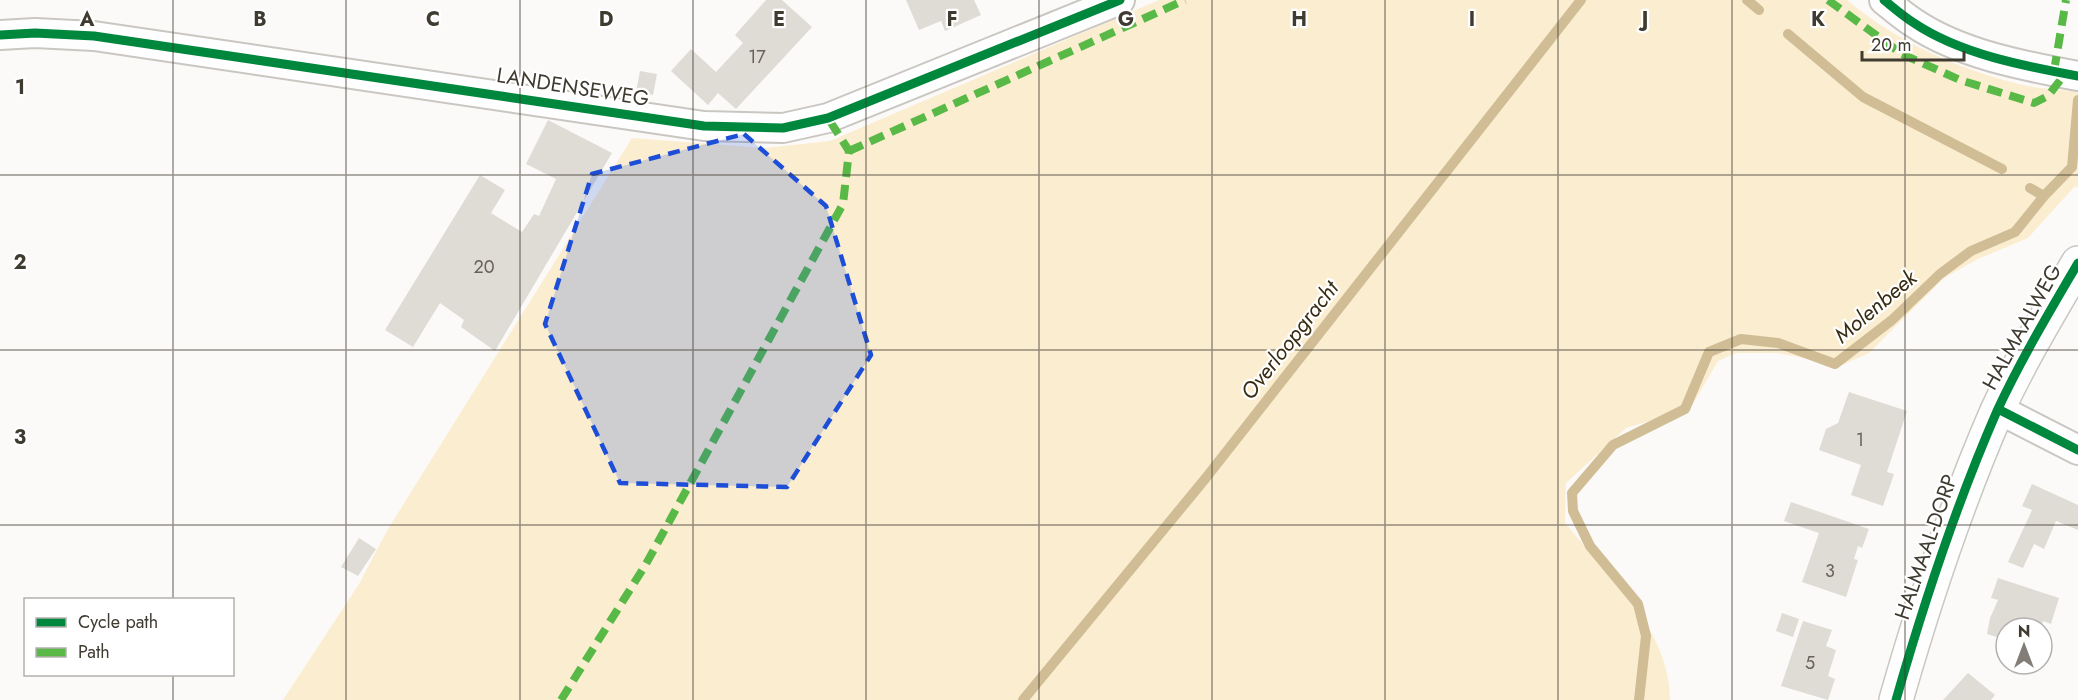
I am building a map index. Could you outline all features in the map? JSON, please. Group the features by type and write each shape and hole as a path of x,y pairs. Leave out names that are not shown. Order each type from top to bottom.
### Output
{"street":[{"name":"LANDENSEWEG","path":"0,36 35,33 94,36 704,126 783,128 828,118 1120,0"},
{"path":"1884,0 1914,24 1957,44 2015,63 2078,76"},
{"name":"HALMAALWEG","path":"1998,409 2078,263"},
{"path":"1998,409 2078,450"},
{"name":"HALMAAL-DORP","path":"1896,700 1917,624 1955,515 1998,409"}],"highlighted area":[{"path":"744,134 826,206 871,355 787,487 620,483 545,324 592,174"}],"shaded area":[{"path":"1159,0 1847,0 1886,29 1950,61 2019,84 2078,92 2078,188 2075,186 2028,238 1978,259 1944,278 1869,353 1842,365 1777,353 1736,353 1718,361 1690,409 1626,428 1566,483 1565,523 1617,583 1648,626 1660,650 1667,674 1670,700 283,700 359,584 388,529 632,138 765,148 830,141"}],"building":[{"path":"766,0 782,0 812,27 736,109 718,93 708,105 671,71 691,49 716,72 743,43 735,35"},
{"path":"906,0 974,0 981,15 945,31 941,21 919,30"},
{"path":"640,71 657,74 653,95 636,92"},
{"path":"548,120 612,153 495,351 461,327 464,320 440,303 413,347 385,330 480,175 505,190 491,213 522,232 534,214 539,216 556,179 526,164"},
{"path":"1849,392 1907,411 1887,472 1894,474 1883,506 1851,495 1861,465 1819,450 1826,429 1838,423"},
{"path":"2032,484 2078,505 2078,530 2056,521 2044,549 2034,544 2023,568 2008,562 2032,510 2022,506"},
{"path":"1791,502 1869,529 1862,548 1858,546 1854,559 1858,560 1846,597 1802,582 1819,533 1784,521"},
{"path":"359,538 376,549 358,576 341,567"},
{"path":"1998,578 2059,598 2053,616 1994,616 1994,636 1987,634 1990,618 1998,600 1991,598"},
{"path":"1782,613 1799,619 1793,637 1776,631"},
{"path":"1803,621 1832,630 1826,646 1836,650 1828,676 1835,679 1828,700 1781,686"},
{"path":"1968,673 1995,695 1991,700 1943,700"}],"waterway":[{"name":"Overloopgracht","path":"1023,700 1205,479 1581,0"},
{"name":"Overloopgracht","path":"1747,0 1759,10"},
{"name":"Overloopgracht","path":"1788,34 1863,97 2002,169"},
{"name":"Molenbeek","path":"1639,700 1646,636 1638,604 1590,546 1573,511 1572,493 1613,445 1685,409 1709,352 1741,339 1778,343 1835,364 1892,320 1940,274 1971,251 2015,232 2044,196 2072,167 2078,100"},
{"name":"Overloopgracht","path":"2030,188 2044,196"}],"marked path":[{"path":"849,151 1185,0"},
{"path":"1828,0 1902,54 1960,80 2034,103 2048,96 2065,74"},
{"path":"2054,71 2066,0"},
{"path":"561,700 646,564 843,204 849,151 828,118"}],"cycle path":[{"path":"0,35 35,33 94,36 704,126 783,128 828,118 1120,0"},
{"path":"1884,0 1914,23 1951,43 2015,63 2078,76"},
{"path":"1896,700 1942,554 1982,446 2015,374 2078,263"},
{"path":"1998,409 2078,450"}]}
